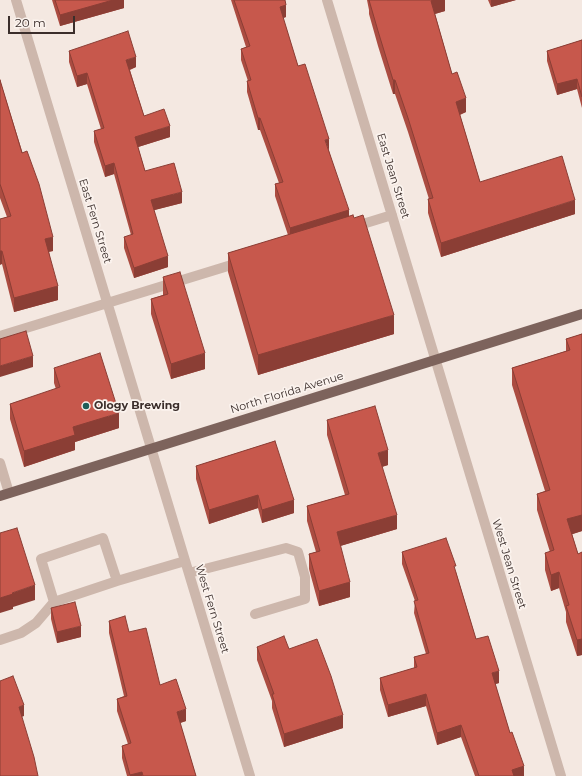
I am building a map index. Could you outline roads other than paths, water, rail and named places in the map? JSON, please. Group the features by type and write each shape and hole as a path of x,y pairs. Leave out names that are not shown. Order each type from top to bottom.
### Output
{"main road":[{"name":"North Florida Avenue","path":"5,494 582,314"}],"street":[{"name":"East Fern Street","path":"16,0 151,448"},
{"name":"East Jean Street","path":"327,0 435,360"},
{"path":"347,229 392,215"},
{"path":"0,336 250,259"},
{"name":"West Jean Street","path":"435,360 560,776"},
{"name":"West Fern Street","path":"151,448 250,776"},
{"path":"0,463 5,494"},
{"path":"54,602 41,559 103,538 117,581"},
{"path":"189,573 286,548 298,552 305,577 305,599 255,614"},
{"path":"0,640 21,633 36,623 54,602 117,581 185,561"}],"place":[{"name":"Ology Brewing","path":"86,406"}]}
